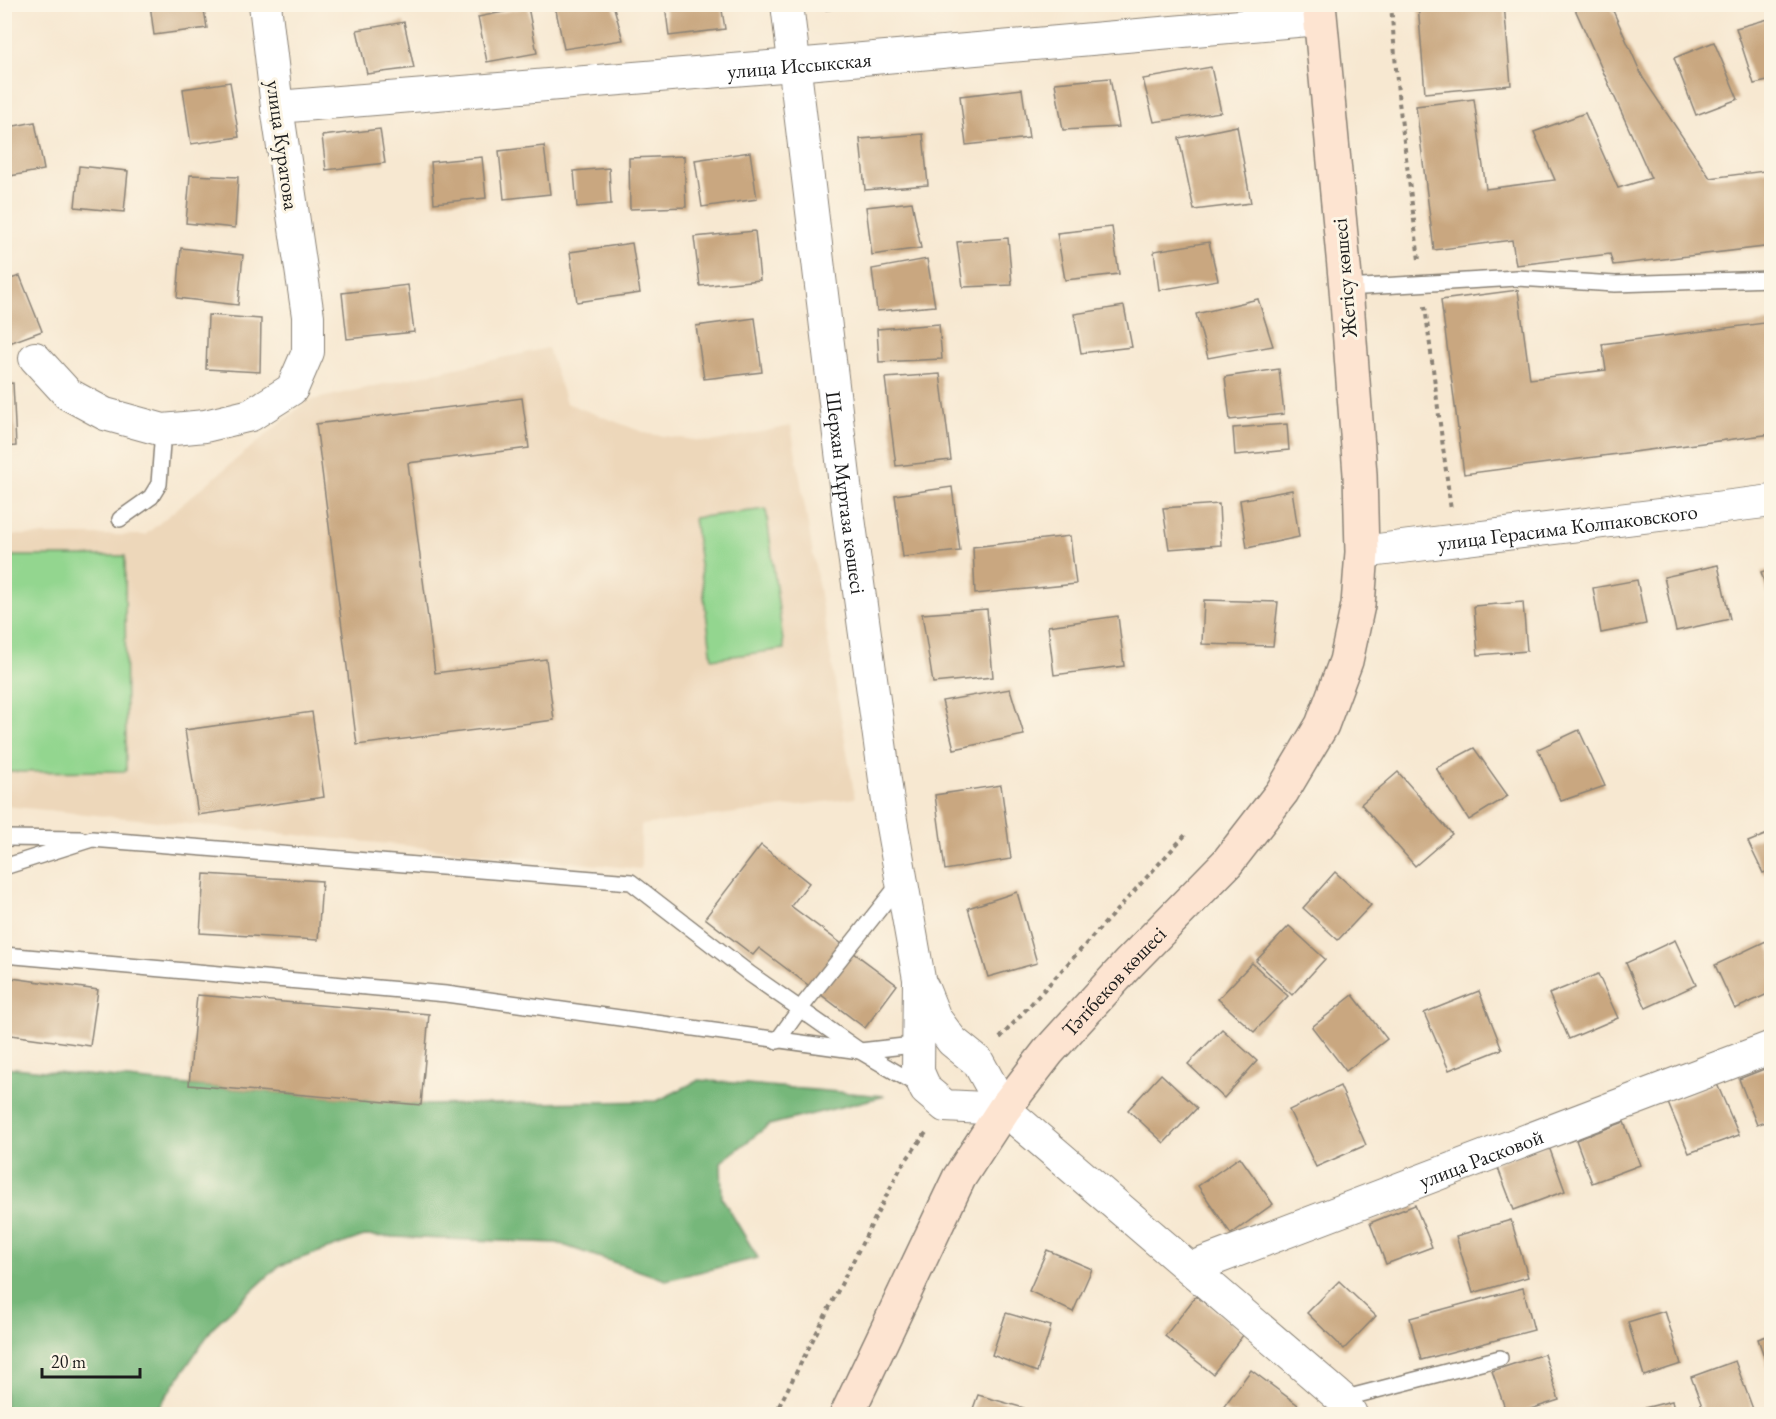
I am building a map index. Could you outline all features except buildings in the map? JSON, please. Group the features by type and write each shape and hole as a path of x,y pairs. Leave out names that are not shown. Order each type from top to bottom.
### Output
{"main road":[{"name":"Жетісу көшесі","path":"1320,12 1346,288 1360,474 1362,552"},
{"name":"Тәтібеков көшесі","path":"847,1414 959,1178 1004,1109 1048,1052 1128,964 1227,863 1282,792 1322,725 1346,661 1358,605 1362,552"}],"street":[{"name":"улица Куратова","path":"163,430 205,426 251,415 292,389 308,352 308,316 277,107 265,4"},
{"name":"Шерхан Мұртаза көшесі","path":"786,4 849,518 890,809 919,979"},
{"name":"улица Иссыкская","path":"277,107 794,65 1320,12"},
{"path":"35,358 68,394 105,414 163,430"},
{"name":"улица Герасима Колпаковского","path":"1362,552 1772,501"},
{"path":"919,979 918,1072 936,1098 1004,1109"},
{"path":"919,979 935,1018 952,1041 978,1062 1004,1109 1191,1268 1347,1407"},
{"name":"улица Расковой","path":"1191,1268 1772,1047"}],"lane":[{"path":"1346,288 1517,278 1615,284 1772,279"},
{"path":"120,519 151,497 159,484 163,430"},
{"path":"4,838 92,839 631,882 750,974 860,1051 936,1098"},
{"path":"4,867 92,839"},
{"path":"777,1041 902,881"},
{"path":"4,955 446,994 860,1051 952,1041"},
{"path":"1347,1407 1500,1358"}],"path":[{"path":"978,1062 1188,832"},
{"path":"775,1414 936,1098"}],"shaded area":[{"path":"548,348 566,403 648,434 711,442 791,426 855,798 641,825 641,869 5,806 4,535 145,535 307,401"}],"green space":[{"path":"766,509 784,649 712,659 694,518"},
{"path":"5,556 125,556 126,771 5,772"},
{"path":"4,1067 422,1105 657,1101 699,1080 885,1096 769,1125 721,1162 722,1198 758,1258 666,1280 557,1243 364,1236 279,1266 214,1326 154,1414 5,1414"}]}
